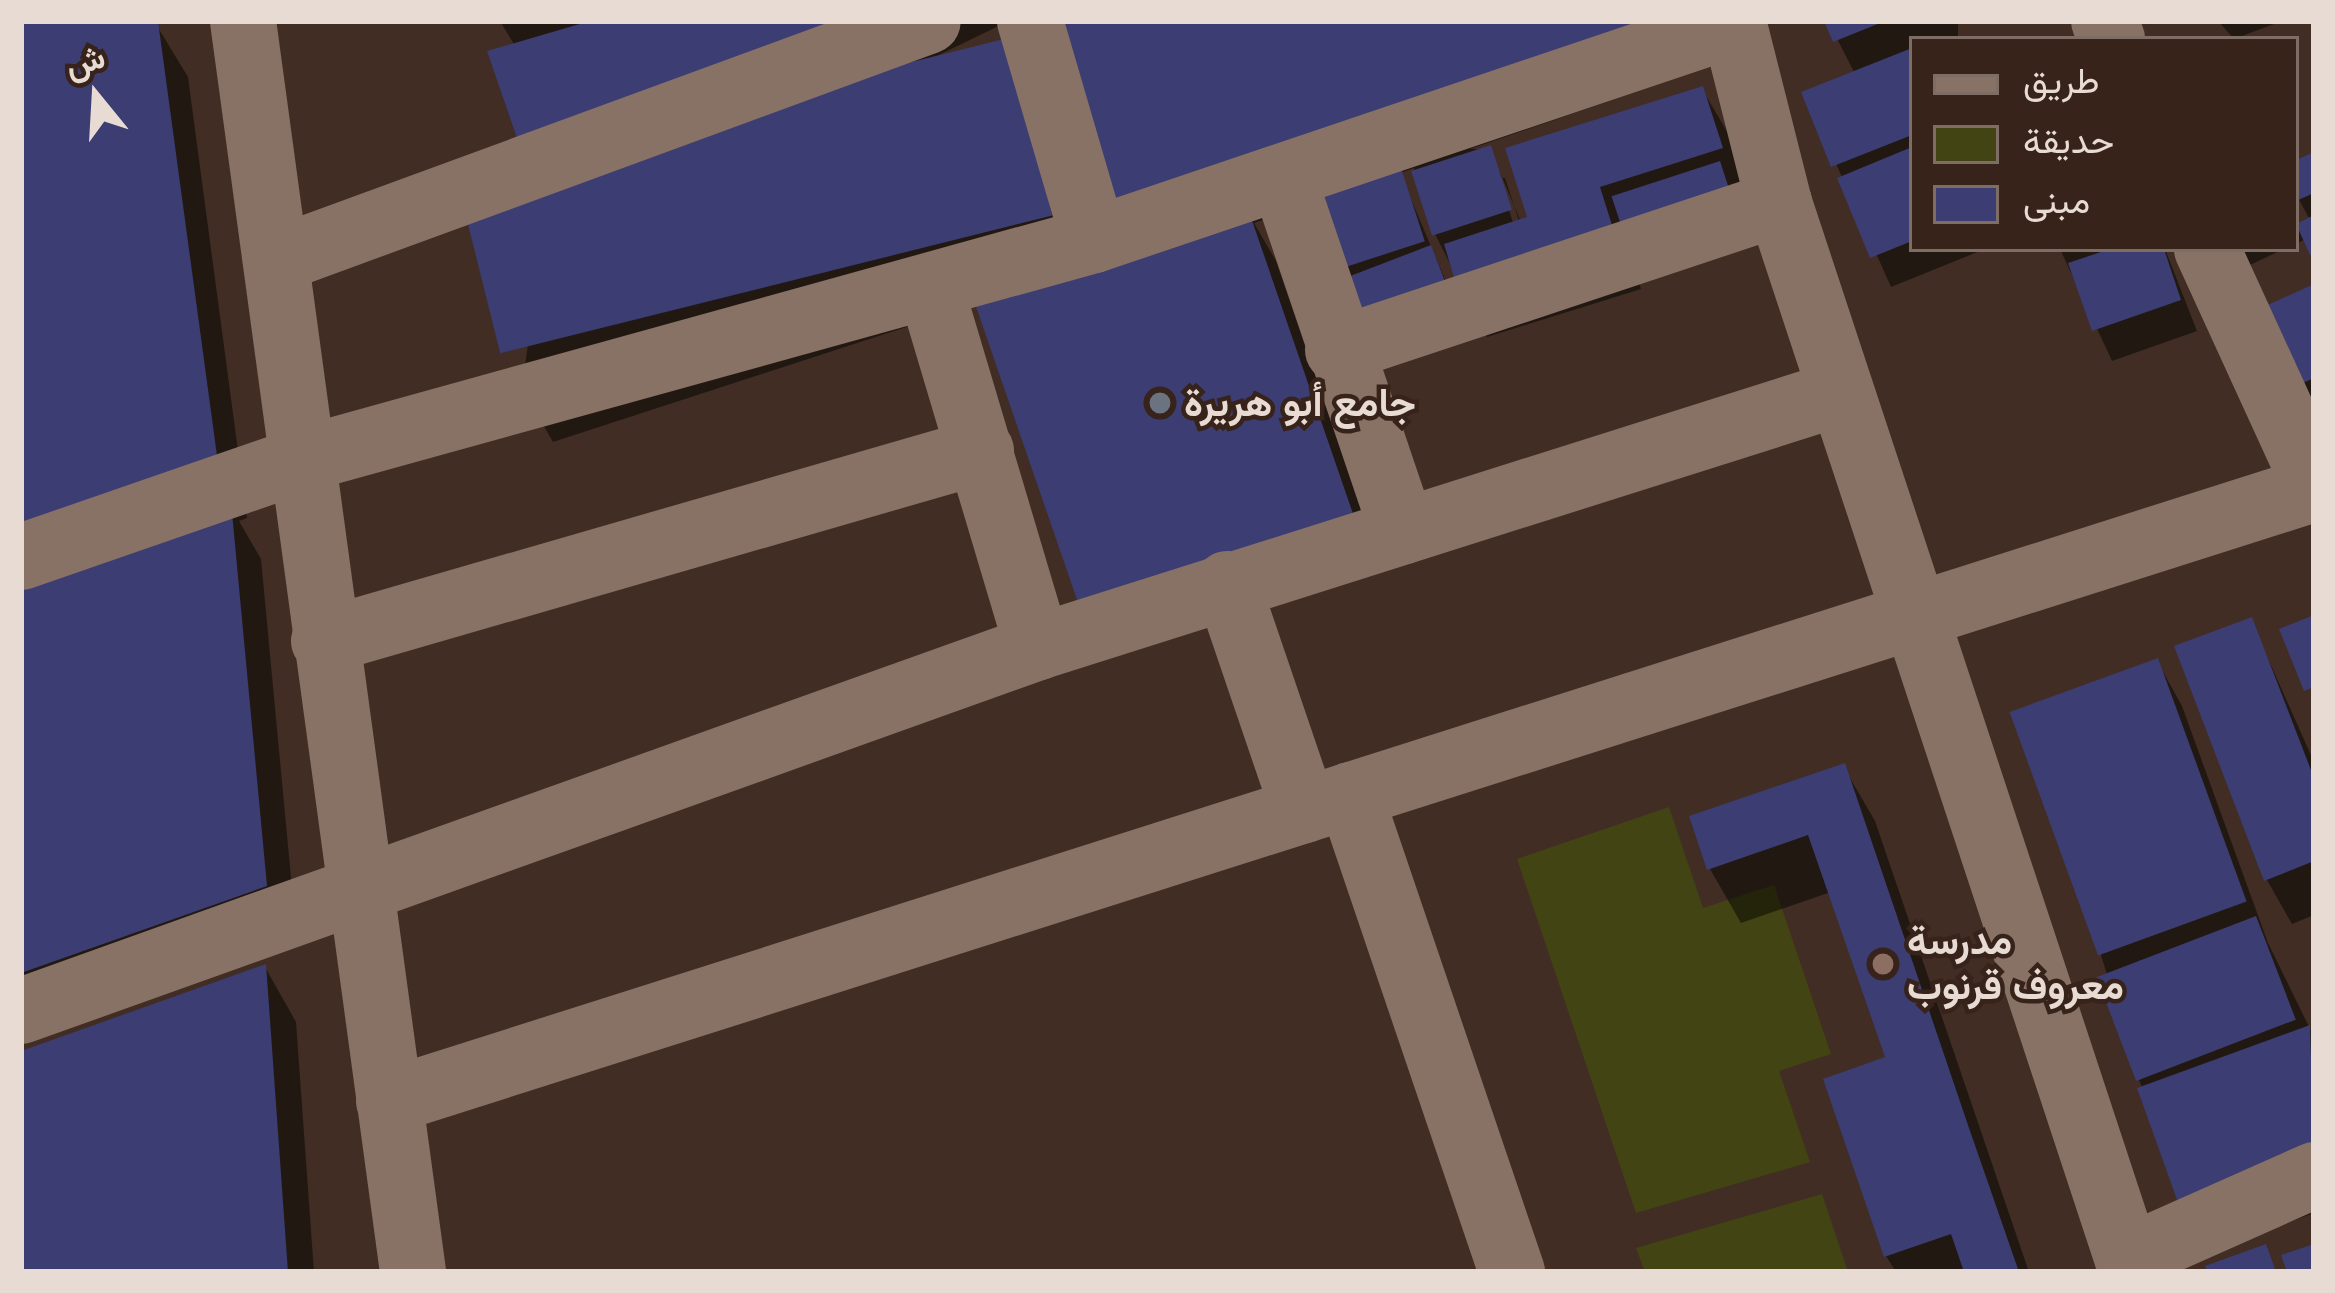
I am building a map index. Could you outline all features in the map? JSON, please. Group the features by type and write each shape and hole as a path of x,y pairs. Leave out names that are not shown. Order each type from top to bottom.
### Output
{"street":[{"path":"243,21 307,458 325,641 413,1272"},
{"path":"279,259 928,21"},
{"path":"1030,21 1094,240"},
{"path":"21,557 307,458 931,289 1094,240 1284,180 1733,22 1779,203 2130,1265 2314,1174"},
{"path":"1284,180 1403,531"},
{"path":"1338,350 1779,203"},
{"path":"388,1101 2314,486 2208,252"},
{"path":"931,289 1038,647"},
{"path":"21,1011 1038,647 1840,393"},
{"path":"325,641 981,451"},
{"path":"1227,584 1327,803 1512,1272"}],"green space":[{"path":"1669,807 1703,908 1774,885 1831,1054 1779,1071 1810,1162 1636,1213 1517,859"},
{"path":"1822,1194 1848,1272 1645,1272 1636,1248"}],"building":[{"path":"21,21 158,21 218,463 21,532"},
{"path":"590,21 856,21 527,167 487,51"},
{"path":"1070,21 1652,21 1110,207 1050,28"},
{"path":"1824,21 1885,21 1833,42"},
{"path":"1008,38 1052,216 500,353 456,176"},
{"path":"1909,49 1909,136 1831,167 1801,92"},
{"path":"1703,86 1723,148 1600,187 1618,244 1459,294 1444,244 1527,217 1505,148"},
{"path":"1491,145 1512,210 1432,236 1411,171"},
{"path":"1909,148 1909,242 1870,258 1837,178"},
{"path":"2314,152 2314,193 2299,200 2299,159"},
{"path":"1720,161 1735,206 1626,241 1612,196"},
{"path":"1401,168 1425,241 1325,274 1301,200"},
{"name":"جامع أبو هريرة","path":"1246,203 1353,515 1080,609 973,297"},
{"path":"2314,215 2314,253 2310,255 2299,231 2299,222"},
{"path":"1431,245 1451,297 1350,336 1330,284"},
{"path":"2101,252 2165,252 2181,300 2092,331 2068,263"},
{"path":"2314,284 2314,378 2283,392 2248,314"},
{"path":"231,502 267,886 21,973 21,579"},
{"path":"2314,615 2314,687 2304,691 2279,629"},
{"path":"2252,617 2314,778 2314,861 2264,881 2174,646"},
{"path":"2158,658 2247,901 2098,955 2010,712"},
{"name":"مدرسة معروف قرنوب","path":"1845,763 2019,1272 1964,1272 1951,1234 1884,1257 1823,1079 1885,1057 1808,835 1707,870 1689,816"},
{"path":"2256,916 2296,1020 2136,1081 2096,977"},
{"path":"266,964 288,1272 21,1272 21,1051"},
{"path":"2310,1025 2314,1159 2180,1208 2137,1088"},
{"path":"2266,1244 2276,1272 2207,1272 2205,1266"},
{"path":"2314,1244 2314,1272 2287,1272 2281,1255"}],"place":[{"name":"جامع أبو هريرة","path":"1160,403"},
{"name":"مدرسة معروف قرنوب","path":"1883,964"}]}
